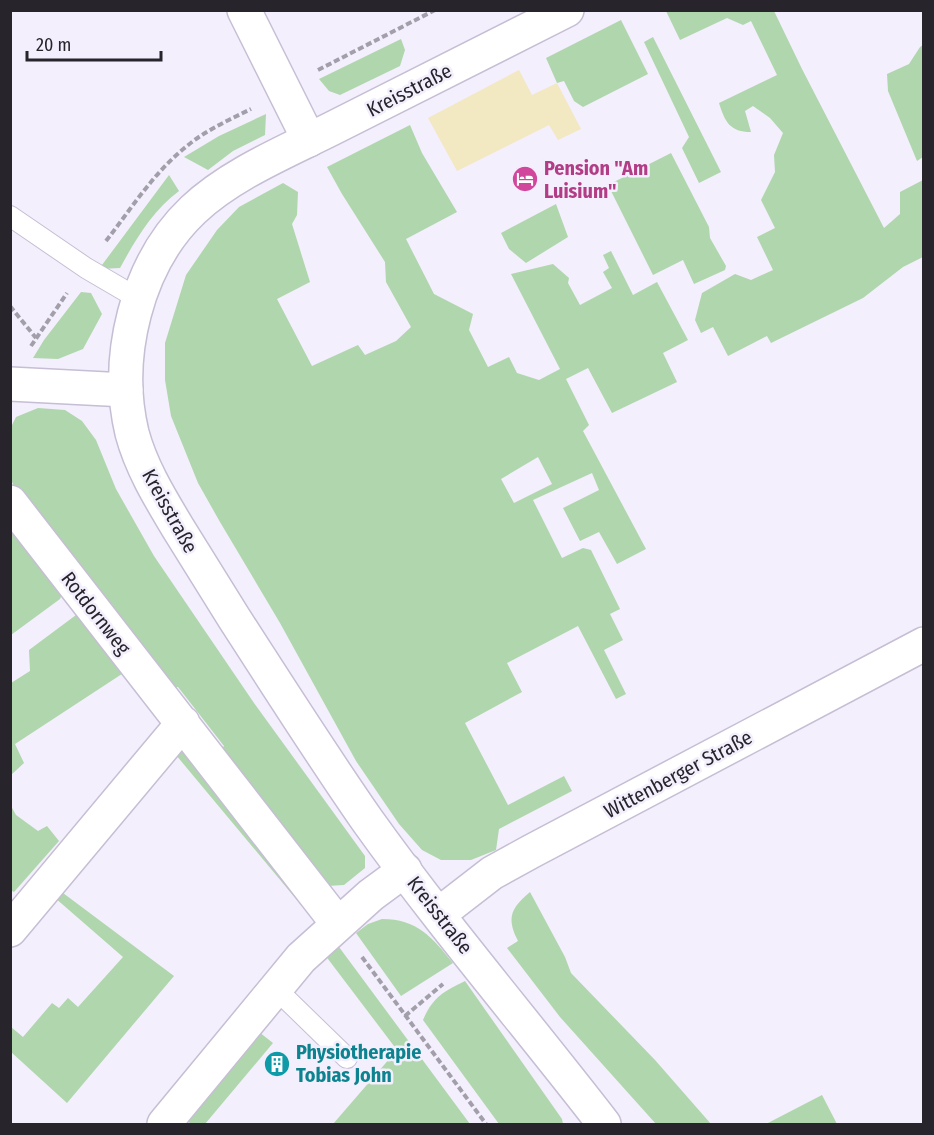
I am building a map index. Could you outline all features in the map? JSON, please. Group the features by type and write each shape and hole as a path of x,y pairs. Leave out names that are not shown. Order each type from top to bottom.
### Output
{"street":[{"path":"244,10 309,140"},
{"name":"Kreisstraße","path":"567,10 235,179 194,209 166,242 139,299 131,324 125,357 126,390 132,435 151,482 207,576 308,732 405,870 604,1125"},
{"path":"10,384 126,390"},
{"name":"Rotdornweg","path":"10,502 347,936"},
{"name":"Wittenberger Straße","path":"439,914 492,873 924,644"},
{"path":"10,930 183,723"},
{"path":"164,1125 301,958 347,936 371,895 405,870"}],"lane":[{"path":"10,216 139,299"},
{"path":"276,989 347,1058"}],"path":[{"path":"312,74 435,10"},
{"path":"10,306 36,338"},
{"path":"347,936 486,1125"},
{"path":"405,1016 446,982"}],"green space":[{"path":"666,11 774,11 884,228 900,214 900,192 923,180 923,257 903,267 863,298 771,343 767,336 728,356 713,327 701,333 695,320 702,293 735,274 751,280 773,270 757,237 775,228 761,200 775,172 774,155 783,133 770,118 753,106 745,111 751,132 733,128 726,121 719,103 777,75 751,21 743,25 727,18 680,40"},
{"path":"621,20 648,74 583,107 574,101 564,81 557,83 546,58"},
{"path":"653,37 721,172 699,183 682,148 689,137 644,42"},
{"path":"401,39 405,50 400,66 340,95 329,91 319,79"},
{"path":"923,45 923,157 917,161 888,91 887,74 909,64"},
{"path":"266,114 265,135 233,151 208,170 184,157 219,136"},
{"path":"410,125 422,153 457,212 406,239 434,294 473,314 469,330 488,367 509,357 517,373 539,380 560,369 511,274 553,264 569,278 568,283 580,305 612,288 603,272 609,268 603,255 611,251 633,295 657,282 688,340 663,353 677,382 612,413 588,368 566,379 589,425 583,431 646,549 617,564 599,532 580,541 563,508 599,490 592,473 533,500 562,558 583,548 591,550 620,609 610,614 623,640 604,650 626,694 616,699 578,626 507,663 522,692 465,723 508,805 564,776 572,791 499,829 496,850 471,860 441,860 422,850 399,824 356,761 280,623 198,483 171,416 165,380 165,343 186,275 217,230 239,207 283,183 298,192 297,215 292,224 310,282 277,299 312,366 358,345 365,355 396,341 411,327 386,282 385,262 327,167","holes":["538,457 552,484 514,503 501,479"]},
{"path":"671,153 709,227 710,238 726,266 725,270 694,284 683,260 653,275 608,185"},
{"path":"169,175 179,191 153,217 120,268 99,269"},
{"path":"556,204 568,237 526,263 509,249 501,233"},
{"path":"81,292 91,293 102,314 83,349 58,359 33,358 44,340"},
{"path":"38,408 65,410 82,421 96,440 116,489 154,556 254,703 365,856 365,868 344,885 327,886 218,754 224,746 178,687 168,689 18,494 11,480 10,429 16,417"},
{"path":"10,517 65,587 60,599 11,635"},
{"path":"76,615 85,615 128,670 15,744 24,763 11,775 11,683 30,671 29,650"},
{"path":"180,748 188,748 308,896 306,911 176,755"},
{"path":"11,806 16,815 38,831 47,826 59,841 14,892 10,890"},
{"path":"59,890 174,976 67,1103 11,1052 11,1027 23,1037 52,1003 59,1008 68,998 78,1007 123,957 54,897"},
{"path":"530,892 565,957 571,973 655,1060 711,1124 656,1124 560,1017 507,948 518,941 512,926 512,914 518,903"},
{"path":"382,919 405,922 423,931 453,963 401,996 356,933 368,924"},
{"path":"339,947 470,1124 333,1124 397,1050 325,955"},
{"path":"465,981 562,1119 563,1124 499,1124 423,1020 440,996"},
{"path":"259,1032 273,1043 205,1124 191,1124 186,1120"},
{"path":"822,1095 837,1124 766,1124"}],"sand":[{"path":"519,70 532,95 557,83 581,129 558,140 549,125 457,171 428,118"}],"place":[{"name":"Pension \"Am Luisium\"","path":"525,179"},
{"name":"Physiotherapie Tobias John","path":"277,1064"}]}
